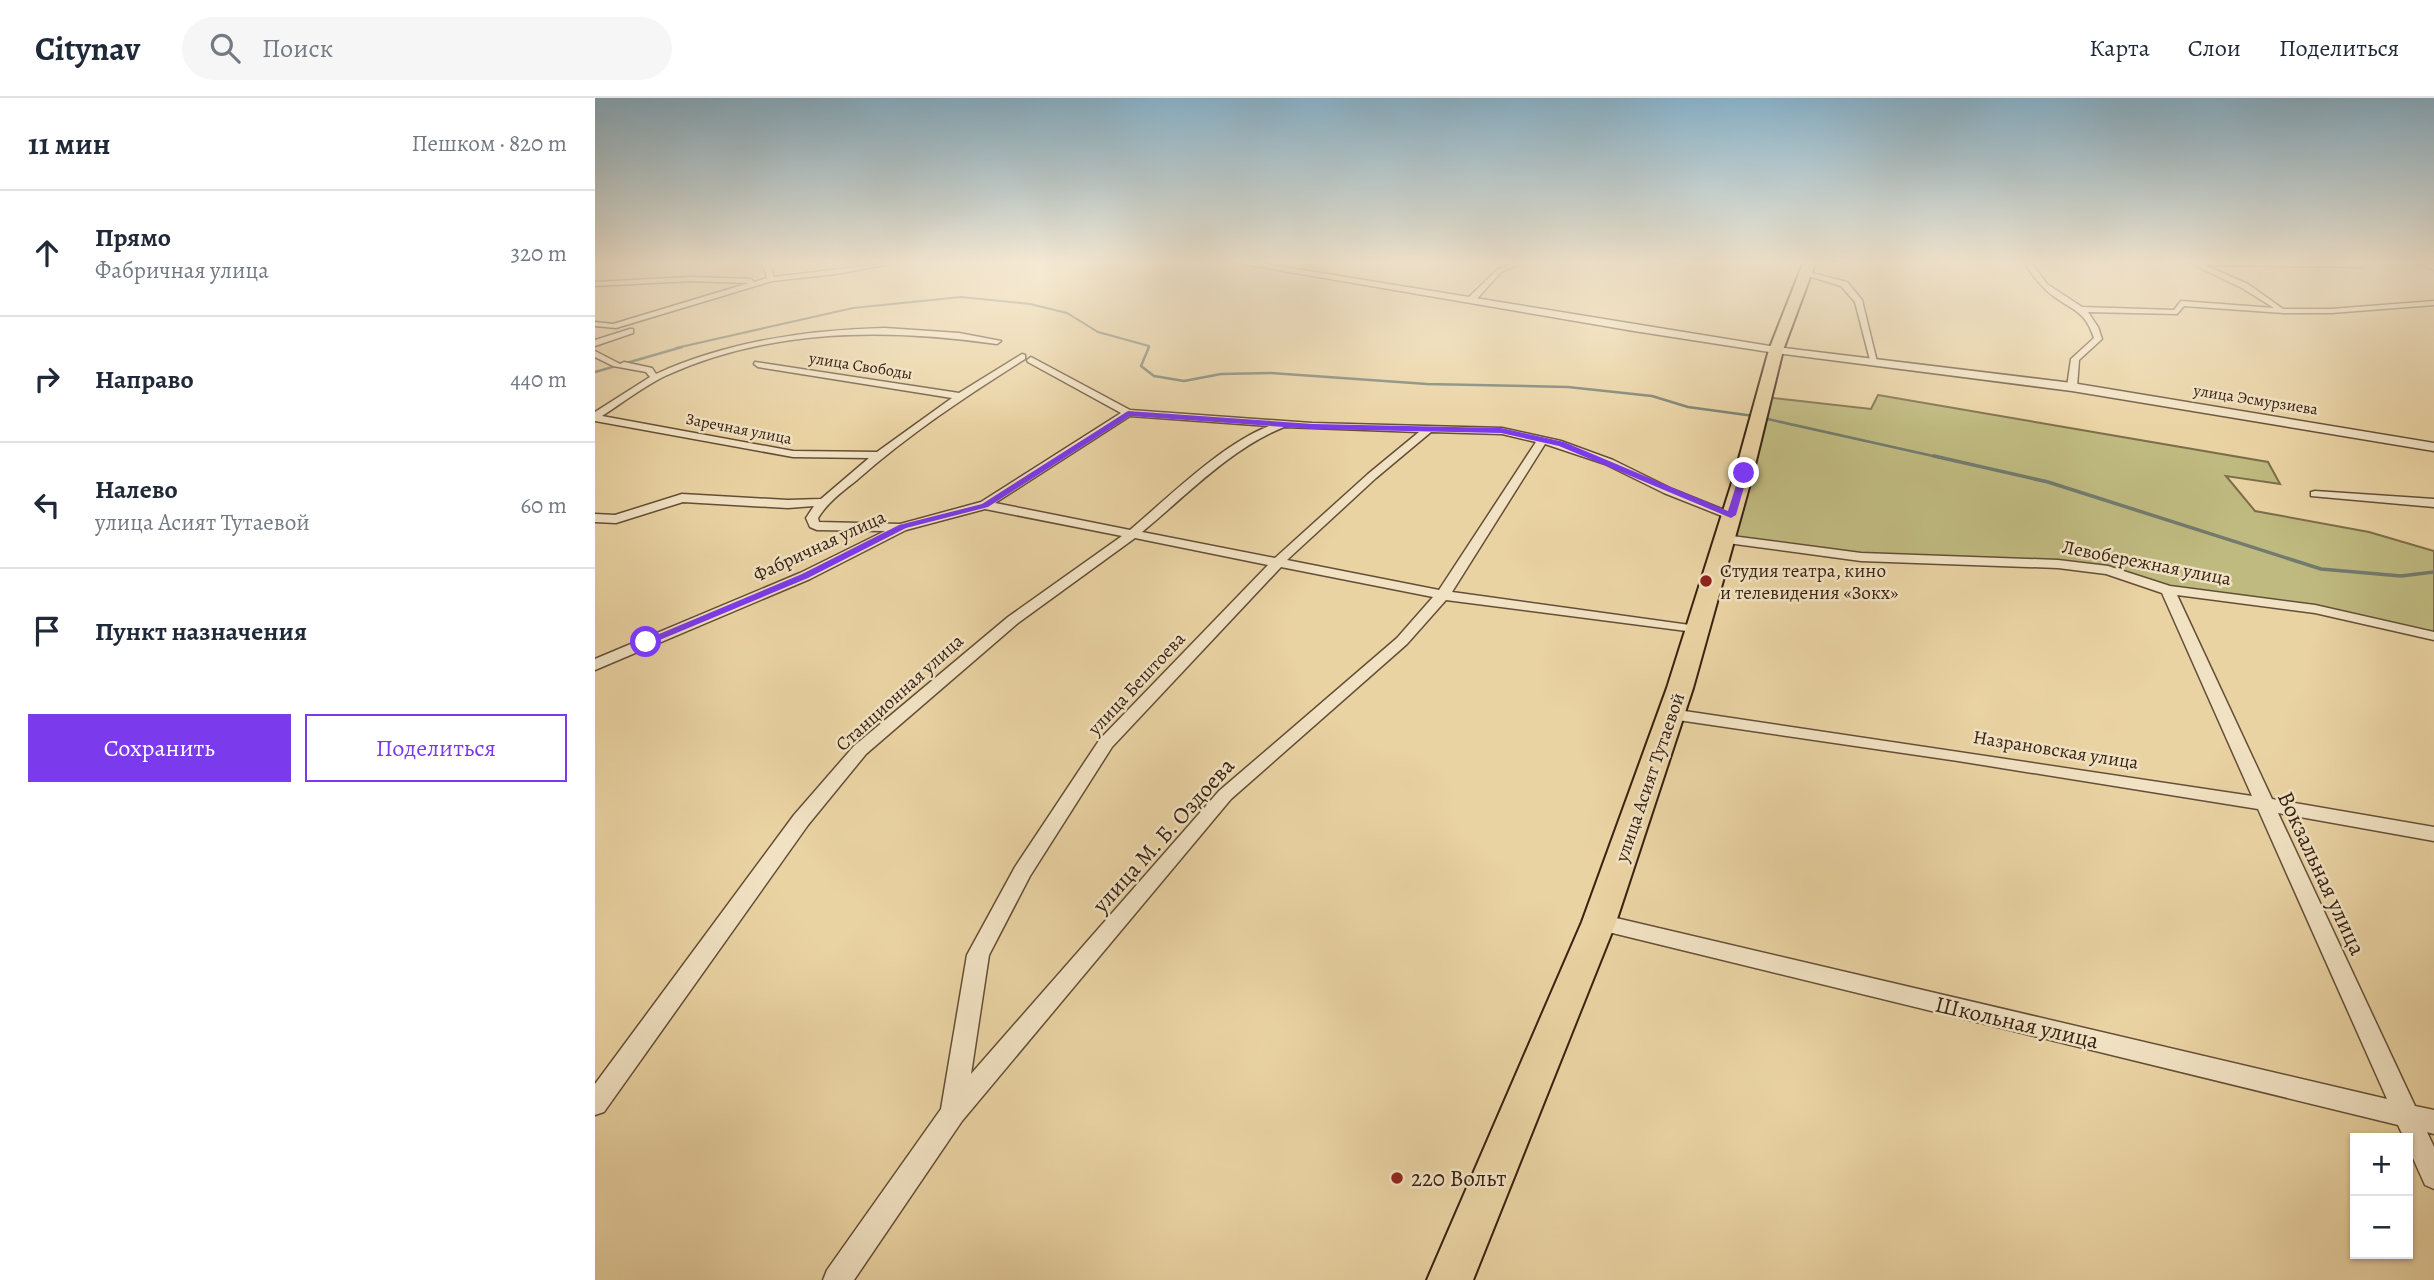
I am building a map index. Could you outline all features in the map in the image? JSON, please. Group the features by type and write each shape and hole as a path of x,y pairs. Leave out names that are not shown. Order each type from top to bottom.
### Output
{"main road":[{"name":"улица Асият Тутаевой","path":"1450,1280 1599,922 1671,714 1728,527 1776,350 1789,316"}],"street":[{"path":"595,331 646,316"},
{"path":"595,344 682,316"},
{"name":"улица Эсмурзиева","path":"1568,316 1776,350 1874,360 2072,387 2434,447"},
{"path":"1863,316 1874,360"},
{"path":"2072,387 2075,359 2098,339 2094,322 2089,316"},
{"path":"595,324 613,326"},
{"path":"595,417 655,378 749,345 848,329 957,335 997,341"},
{"path":"595,354 620,365 649,370 655,378"},
{"path":"902,527 817,526 812,517 824,502 877,455 959,396 1026,358 1128,414"},
{"name":"улица Свободы","path":"758,364 959,396"},
{"name":"Левобережная улица","path":"1128,414 1283,424 1501,431 1561,444 1609,462 1668,491 1728,527 1861,557 2058,564 2108,570 2168,590 2315,609 2434,636"},
{"name":"Фабричная улица","path":"595,665 805,576 902,527 985,505 1128,414"},
{"name":"Заречная улица","path":"595,417 793,454 877,455"},
{"name":"Станционная улица","path":"595,1104 801,820 860,750 1013,620 1131,535 1228,454 1255,435 1283,424"},
{"name":"улица Бештоева","path":"953,1113 978,955 1022,872 1106,743 1279,561 1372,476 1430,428"},
{"name":"улица М. Б. Оздоева","path":"837,1280 953,1113 1225,795 1402,642 1443,595 1542,440"},
{"path":"2315,494 2434,503"},
{"path":"595,518 616,519 682,498 792,504 824,502"},
{"path":"985,505 1443,595 1697,630"},
{"name":"Вокзальная улица","path":"2168,590 2434,1176"},
{"name":"Назрановская улица","path":"1671,714 2263,802 2434,834"},
{"name":"Школьная улица","path":"1599,922 2434,1122"}],"shaded area":[{"path":"1878,395 2268,462 2280,484 2226,476 2255,511 2369,532 2434,551 2434,636 2315,609 2168,590 2108,570 1861,557 1724,539 1764,397 1871,409"}],"waterway":[{"path":"676,348 817,316"},
{"path":"1072,316 1098,332 1149,346 1148,348"},
{"path":"595,372 682,347"},
{"path":"1149,347 1141,366 1154,376 1184,381 1221,374 1271,373 1427,384 1568,387 1652,396 1688,407 1754,416"},
{"path":"1763,418 1942,458"},
{"path":"1934,456 2048,482 2321,569 2401,576 2434,572"}],"place":[{"name":"Студия театра, кино и телевидения «Зокх»","path":"1706,581"},
{"name":"220 Вольт","path":"1397,1178"}],"route":[{"path":"646,642 805,576 902,527 985,505 1128,414 1313,426 1501,431 1561,444 1609,462 1668,491 1731,515 1744,473"}]}
